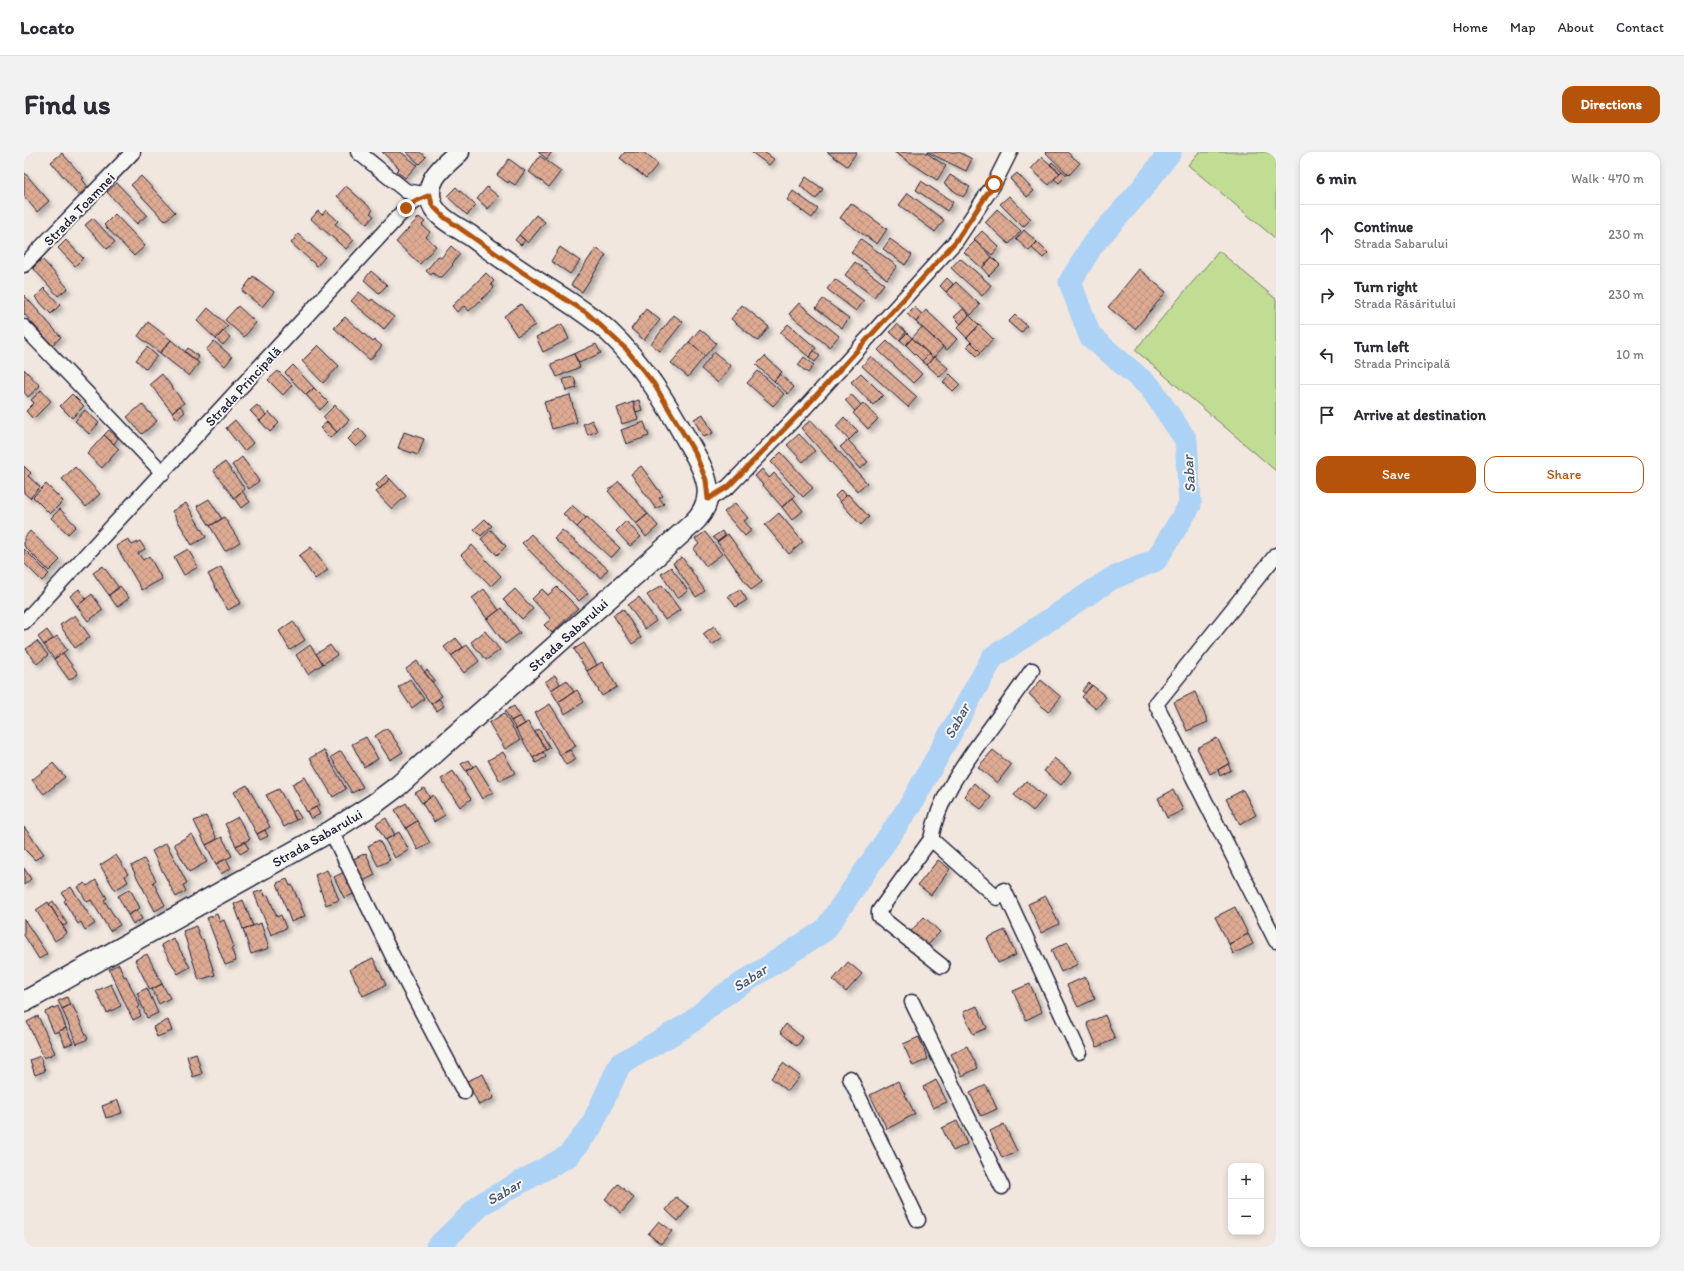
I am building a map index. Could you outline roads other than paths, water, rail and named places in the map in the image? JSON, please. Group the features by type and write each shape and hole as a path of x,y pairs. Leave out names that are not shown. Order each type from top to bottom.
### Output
{"main road":[{"path":"459,152 435,175 430,185 432,205 444,217 522,272 587,313 626,349 654,384 695,453 706,480 708,499"},
{"name":"Strada Sabarului","path":"24,1002 331,831 368,808 398,786 691,526 704,512 708,499"}],"street":[{"name":"Strada Toamnei","path":"24,265 133,152"},
{"path":"358,152 406,191 430,195"},
{"path":"708,499 728,487 803,410 956,241 994,184 1010,152"},
{"name":"Strada Principală","path":"24,622 406,208 416,201 430,195"},
{"path":"24,327 163,473"},
{"path":"1276,555 1156,704 1276,941"},
{"path":"942,966 884,920 880,916 879,911 931,839 933,828 944,797 958,773 1032,670"},
{"path":"331,831 393,957 464,1092"},
{"path":"931,839 1000,894 1079,1052"},
{"path":"912,1002 1002,1186"},
{"path":"850,1078 918,1220"}],"waterway":[{"name":"Sabar","path":"437,1247 483,1203 568,1156 591,1127 620,1064 689,1024 718,999 825,930 911,804 993,657 1111,579 1156,560 1190,505 1186,440 1150,387 1090,336 1070,282 1093,244 1141,190 1170,152"}]}
